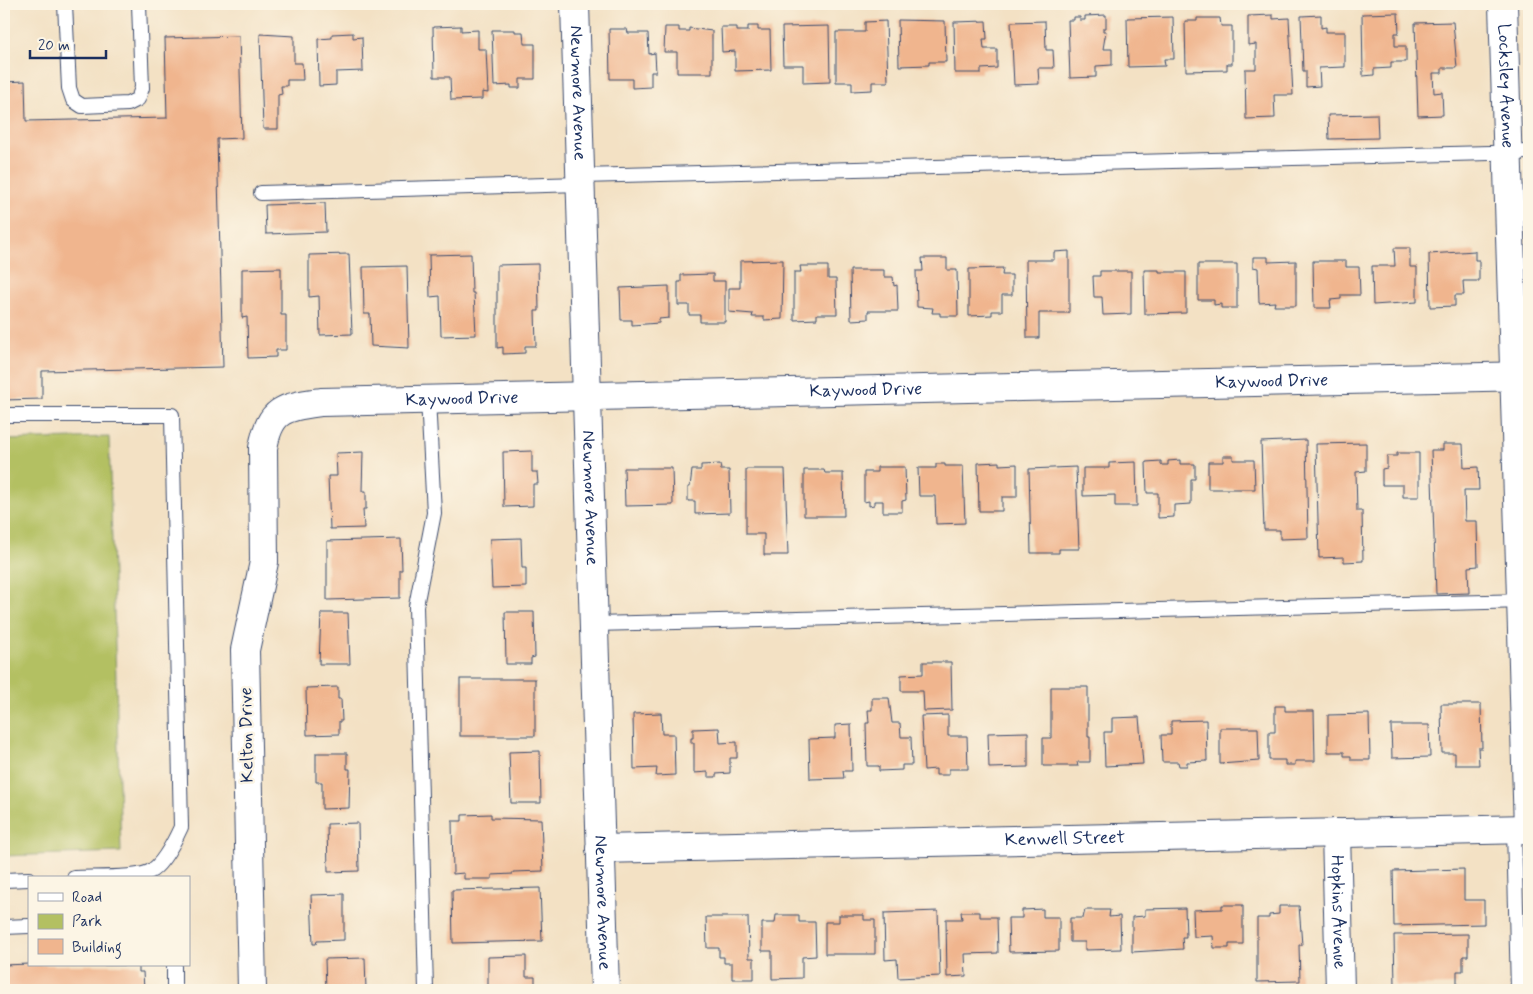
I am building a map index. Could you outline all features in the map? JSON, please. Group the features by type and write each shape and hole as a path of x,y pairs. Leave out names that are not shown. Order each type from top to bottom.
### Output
{"street":[{"name":"Newmore Avenue","path":"575,4 605,990"},
{"name":"Locksley Avenue","path":"1503,4 1518,152 1525,601 1524,829"},
{"name":"Kaywood Drive","path":"263,483 263,448 266,431 276,415 284,409 296,405 321,402 1522,376"},
{"name":"Kelton Drive","path":"252,990 245,650 264,562 263,483"},
{"name":"Kenwell Street","path":"600,849 1524,829"},
{"name":"Hopkins Avenue","path":"1336,833 1340,990"}],"lane":[{"path":"66,4 69,88 74,100 82,106 128,104 138,99 142,88 139,4"},
{"path":"261,193 581,180 1518,152"},
{"path":"426,990 416,606 434,513 428,399"},
{"path":"4,415 172,415 181,827 173,844 157,865 149,872 127,876"},
{"path":"594,624 1525,601"},
{"path":"1518,990 1524,829"},
{"path":"4,880 28,879"},
{"path":"4,927 28,926"},
{"path":"174,966 174,990"}],"green space":[{"path":"109,437 121,852 4,856 4,440"}],"building":[{"path":"1398,13 1399,33 1395,33 1395,46 1406,46 1406,62 1391,62 1391,68 1374,69 1374,75 1363,76 1362,14"},
{"path":"1106,15 1106,28 1103,28 1103,31 1106,31 1103,49 1112,49 1112,65 1096,66 1096,77 1070,78 1068,20 1080,17 1080,20 1085,20 1085,16"},
{"path":"1273,15 1273,19 1289,18 1293,95 1274,95 1275,118 1246,119 1245,69 1256,69 1256,44 1248,45 1248,16"},
{"path":"1321,15 1321,28 1326,27 1326,32 1345,32 1345,67 1319,68 1320,86 1306,87 1306,71 1303,71 1301,16"},
{"path":"1173,17 1174,59 1164,59 1165,66 1128,67 1127,18"},
{"path":"1197,18 1220,18 1221,26 1232,26 1232,64 1227,64 1227,70 1186,71 1185,21 1197,21"},
{"path":"898,20 945,21 946,62 929,62 929,65 899,66"},
{"path":"886,21 888,82 872,82 872,90 852,91 852,82 836,82 836,32 865,32 865,22"},
{"path":"986,21 987,39 983,39 984,49 997,49 997,68 981,69 981,73 955,73 954,22"},
{"path":"1045,21 1046,50 1053,50 1054,68 1038,68 1039,84 1014,85 1011,22"},
{"path":"1453,22 1457,68 1442,68 1442,73 1433,73 1434,93 1442,92 1443,115 1418,116 1415,23"},
{"path":"461,26 461,31 478,30 478,49 486,49 488,93 482,92 482,99 451,100 450,77 434,77 433,27"},
{"path":"748,26 758,26 758,30 770,30 771,70 735,71 735,51 722,52 721,27 737,27 737,31 748,31"},
{"path":"829,26 830,82 803,83 803,65 783,65 782,27"},
{"path":"665,27 679,27 679,31 689,31 689,28 712,31 712,73 677,73 677,52 664,52"},
{"path":"609,29 627,29 628,33 648,33 649,54 655,53 656,72 651,72 651,87 632,88 632,79 610,79"},
{"path":"492,30 523,32 524,44 535,44 535,79 520,79 520,88 511,88 511,85 494,86"},
{"path":"353,33 353,38 362,37 363,71 336,72 336,85 319,86 318,39 332,38 332,34"},
{"path":"260,34 294,36 294,63 302,63 303,80 287,80 287,86 281,86 282,94 278,95 278,129 263,129"},
{"path":"239,36 242,138 217,139 223,367 42,371 42,399 4,400 4,82 25,81 26,121 167,118 165,38"},
{"path":"1377,114 1378,138 1329,139 1328,115"},
{"path":"325,203 326,232 266,234 265,205"},
{"path":"1394,248 1410,248 1410,267 1417,267 1417,302 1373,305 1372,266 1395,266"},
{"path":"1069,251 1069,313 1039,313 1039,338 1027,338 1026,260 1054,260 1054,252"},
{"path":"1475,251 1475,260 1479,260 1479,281 1463,281 1464,295 1455,295 1455,306 1430,307 1429,254"},
{"path":"349,254 352,334 320,335 319,296 309,297 309,255"},
{"path":"471,254 476,335 441,336 440,296 430,297 429,255"},
{"path":"1253,257 1268,257 1268,262 1296,261 1296,306 1274,306 1275,302 1259,303 1258,268 1253,267"},
{"path":"922,258 947,258 947,270 957,270 958,316 940,316 940,313 932,313 933,308 917,307 916,271 923,271"},
{"path":"783,260 782,319 764,320 764,317 752,317 753,314 729,312 729,288 740,288 740,261"},
{"path":"1313,261 1346,261 1346,267 1359,267 1360,295 1341,295 1341,299 1330,300 1331,308 1314,308"},
{"path":"538,264 539,311 535,311 536,346 525,346 525,353 503,354 503,347 497,348 497,265"},
{"path":"1198,264 1237,264 1237,308 1221,308 1221,304 1214,305 1214,300 1198,300"},
{"path":"407,266 409,348 371,346 370,314 364,314 363,267"},
{"path":"800,266 828,266 828,279 836,279 837,314 817,314 817,319 794,320 794,272 801,272"},
{"path":"281,268 281,315 286,315 286,350 276,350 276,357 248,358 247,317 242,318 242,269"},
{"path":"1003,268 1002,275 1012,275 1012,295 1002,295 1002,311 992,311 992,315 969,316 969,269"},
{"path":"850,270 884,270 884,277 893,277 894,286 897,285 898,311 868,311 868,319 851,320"},
{"path":"1144,270 1186,272 1186,313 1145,314"},
{"path":"1100,271 1131,271 1131,314 1103,315 1102,297 1094,297 1093,276 1100,276"},
{"path":"713,274 713,281 725,281 725,322 700,322 700,315 689,315 689,305 678,305 678,282 681,282 681,275"},
{"path":"669,286 669,318 659,319 659,323 632,325 632,320 621,320 620,288"},
{"path":"1306,440 1308,538 1280,539 1280,530 1264,530 1261,442"},
{"path":"1366,443 1366,471 1356,472 1357,511 1362,511 1363,561 1344,562 1344,557 1319,558 1316,444"},
{"path":"1443,444 1463,444 1464,468 1478,467 1479,490 1464,490 1465,521 1477,521 1478,566 1468,567 1469,593 1436,594 1431,450 1443,450"},
{"path":"532,451 532,472 537,472 538,484 533,484 533,506 504,507 503,452"},
{"path":"363,452 362,491 366,491 366,509 363,509 364,528 330,529 328,476 337,476 336,453"},
{"path":"1397,453 1419,453 1419,497 1403,497 1403,485 1382,485 1382,469 1387,468 1387,456 1397,456"},
{"path":"1223,456 1233,456 1233,460 1254,460 1255,489 1208,489 1208,462 1223,462"},
{"path":"1180,460 1180,464 1195,464 1195,479 1191,479 1191,504 1174,505 1174,517 1158,518 1158,493 1147,493 1146,462 1161,461 1161,465 1168,465 1168,461"},
{"path":"999,462 999,465 1017,464 1017,497 1002,497 1002,511 979,511 978,463"},
{"path":"1136,462 1137,506 1115,506 1115,495 1083,496 1083,468 1109,468 1109,463"},
{"path":"720,464 721,470 729,470 730,513 695,514 695,501 688,501 688,487 690,487 692,470 701,470 701,465"},
{"path":"936,464 963,466 965,523 936,524 935,496 919,496 918,468 936,468"},
{"path":"877,467 905,467 906,500 902,501 902,512 883,512 883,501 874,501 874,505 869,506 869,501 864,502 864,472 877,472"},
{"path":"1076,467 1079,549 1059,549 1059,553 1031,553 1029,469"},
{"path":"624,468 672,468 673,505 625,506"},
{"path":"746,469 785,469 788,555 764,555 764,534 746,534"},
{"path":"804,470 824,470 825,473 843,473 844,516 804,516"},
{"path":"521,538 522,568 526,568 526,587 492,588 490,539"},
{"path":"401,539 402,570 400,570 400,598 327,600 327,541"},
{"path":"505,612 534,612 535,657 531,658 531,664 506,664"},
{"path":"321,613 348,613 350,664 319,664"},
{"path":"923,662 951,662 952,710 924,711 923,691 901,691 901,675 923,674"},
{"path":"460,679 535,679 535,736 460,736"},
{"path":"338,687 338,699 341,699 342,721 339,721 339,734 307,735 306,688"},
{"path":"1051,687 1088,687 1090,762 1077,762 1078,766 1043,766 1043,738 1051,738"},
{"path":"872,698 889,698 892,723 900,723 901,737 911,737 912,765 902,765 902,770 879,771 879,766 867,766 866,723 869,723 868,710 872,710"},
{"path":"1441,704 1481,704 1482,748 1478,748 1479,765 1455,765 1455,753 1442,753"},
{"path":"1275,706 1285,706 1285,711 1314,711 1315,761 1295,761 1295,765 1285,765 1285,760 1269,760 1269,732 1275,732"},
{"path":"661,713 662,734 674,734 675,775 656,776 657,768 634,769 633,714"},
{"path":"1369,714 1370,760 1351,760 1351,756 1344,756 1344,752 1328,752 1328,715"},
{"path":"948,715 948,736 967,736 968,769 949,769 949,775 936,775 936,769 924,770 921,716"},
{"path":"1139,717 1143,764 1105,766 1104,732 1112,732 1112,718"},
{"path":"1206,720 1207,761 1187,762 1187,766 1179,766 1178,762 1162,762 1161,735 1171,735 1171,721"},
{"path":"851,724 852,771 843,771 844,778 810,779 809,739 835,738 835,725"},
{"path":"1391,725 1429,725 1430,757 1392,758"},
{"path":"719,728 720,743 737,742 737,758 730,758 730,773 716,774 716,777 708,777 708,772 694,773 694,743 691,743 693,729"},
{"path":"1220,728 1258,728 1259,761 1220,764"},
{"path":"1028,732 1028,767 989,768 988,733"},
{"path":"540,751 541,803 511,803 509,752"},
{"path":"316,753 347,753 347,769 350,769 349,808 322,809 322,782 316,782"},
{"path":"491,814 491,818 541,819 543,871 492,875 492,879 464,879 464,873 453,874 452,821 462,821 462,815"},
{"path":"358,823 359,871 328,872 327,824"},
{"path":"1464,869 1464,900 1484,900 1484,924 1394,926 1393,871"},
{"path":"540,888 542,941 453,943 452,890"},
{"path":"344,894 344,940 317,941 316,944 313,944 311,895"},
{"path":"1222,905 1243,905 1243,944 1229,944 1229,948 1214,948 1213,936 1194,937 1193,910 1222,909"},
{"path":"1279,906 1299,906 1302,945 1299,945 1300,981 1257,982 1257,918 1269,918 1269,915 1279,914"},
{"path":"1185,908 1186,937 1182,937 1183,949 1132,952 1132,917 1145,916 1145,909"},
{"path":"1043,909 1043,917 1059,917 1059,951 1009,952 1008,918 1022,918 1022,910"},
{"path":"1085,910 1110,910 1109,917 1120,916 1121,949 1085,950 1085,942 1070,942 1070,918 1083,918"},
{"path":"938,911 940,976 898,978 897,959 885,960 884,913"},
{"path":"961,912 980,912 980,917 997,917 998,953 965,954 966,976 947,977 946,919 962,919"},
{"path":"776,915 799,915 799,922 815,922 816,956 802,957 802,978 772,979 772,951 762,951 762,923 775,923"},
{"path":"839,915 864,915 864,920 875,920 875,954 825,954 825,922 839,922"},
{"path":"706,917 748,917 749,958 754,958 754,979 732,979 732,963 724,963 724,957 719,957 719,948 707,948"},
{"path":"1468,934 1468,956 1463,956 1463,971 1457,971 1457,985 1395,986 1394,935"},
{"path":"526,956 526,977 535,977 535,990 488,990 488,957"},
{"path":"365,958 366,990 326,990 325,959"},
{"path":"4,965 139,966 139,972 143,972 144,990 4,990"}]}
